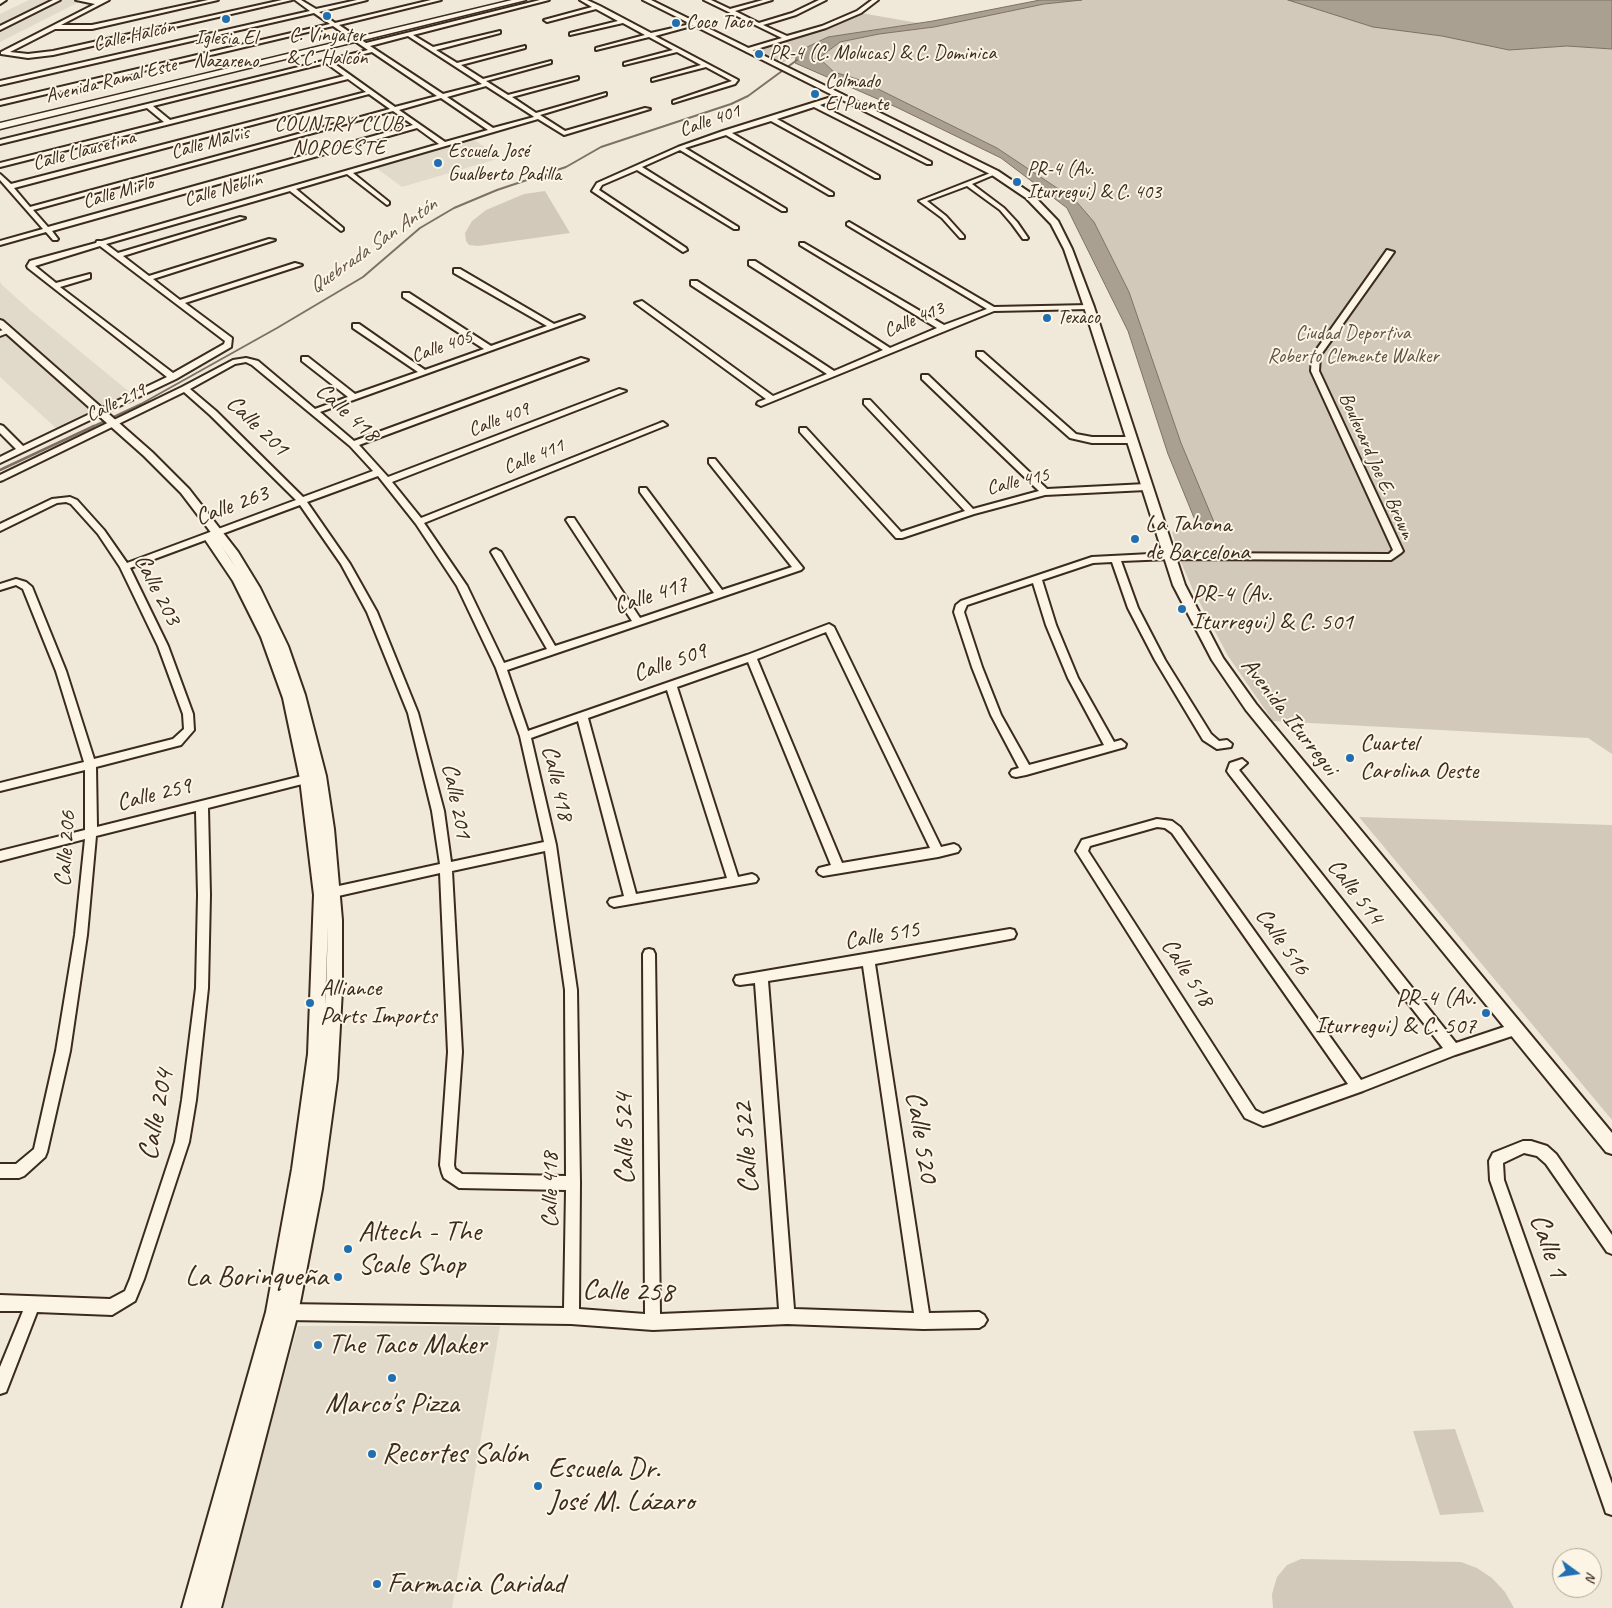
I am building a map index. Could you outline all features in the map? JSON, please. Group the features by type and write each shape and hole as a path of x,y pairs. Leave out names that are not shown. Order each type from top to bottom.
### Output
{"main road":[{"name":"Avenida Ramal Este","path":"0,119 358,40 496,0"},
{"name":"Avenida Ramal Este","path":"0,126 522,0"}],"street":[{"path":"0,2 4,0"},
{"path":"0,28 56,0"},
{"path":"80,0 104,1"},
{"path":"183,0 196,10"},
{"path":"55,27 92,27 216,0"},
{"path":"2,54 28,56 53,53 290,0"},
{"path":"298,0 492,130"},
{"name":"Calle Halcón","path":"0,83 364,0"},
{"path":"0,103 438,0"},
{"path":"358,40 408,34 546,0"},
{"path":"583,0 735,80 733,83 675,102"},
{"name":"Avenida Iturregui","path":"646,0 995,173 1029,196 1055,223 1072,260 1089,307 1179,585 1218,660 1251,707 1612,1146"},
{"path":"707,0 786,38"},
{"path":"730,11 769,0"},
{"path":"758,25 794,14 823,0"},
{"path":"747,50 842,20 859,12 875,0"},
{"path":"2,54 104,1"},
{"path":"547,20 598,7"},
{"path":"202,14 214,23"},
{"path":"572,34 624,21"},
{"path":"598,49 693,24"},
{"path":"220,27 225,32"},
{"path":"432,49 498,32"},
{"path":"408,34 564,133 647,109"},
{"path":"456,65 523,47"},
{"path":"0,142 373,50"},
{"path":"626,64 678,50"},
{"path":"128,55 134,60"},
{"path":"328,62 443,144"},
{"name":"Calle Malvis","path":"29,209 442,97 549,62"},
{"path":"140,64 153,76"},
{"path":"654,80 706,65"},
{"path":"0,165 348,76"},
{"path":"507,97 576,78"},
{"path":"170,91 178,98"},
{"name":"Calle Llausetina","path":"10,187 370,92"},
{"name":"Calle Neblín","path":"55,286 31,266 33,263 99,242 492,130 604,94"},
{"name":"Calle 401","path":"683,250 595,191 599,184 680,148 841,96"},
{"path":"814,104 929,163"},
{"path":"150,106 168,122"},
{"path":"771,118 877,177"},
{"name":"Calle Mirlo","path":"0,243 418,126"},
{"path":"725,132 831,194"},
{"path":"680,148 784,210"},
{"path":"637,167 736,228"},
{"path":"348,172 387,203"},
{"path":"962,237 944,217 922,201 995,173"},
{"path":"0,176 55,239"},
{"path":"968,184 1002,209 1015,222 1025,238"},
{"path":"291,188 341,229"},
{"path":"116,256 242,218"},
{"path":"849,224 993,309"},
{"path":"146,279 271,240"},
{"path":"0,460 173,377 228,345 228,340 99,242"},
{"path":"802,244 941,327"},
{"name":"Boulevard Joe E. Brown","path":"1170,556 1391,557 1398,551 1315,371 1316,356 1390,252"},
{"path":"752,263 888,350"},
{"path":"178,303 298,265"},
{"path":"457,271 552,326"},
{"path":"55,286 87,276"},
{"path":"694,283 832,373"},
{"path":"55,286 173,377"},
{"path":"406,294 490,349"},
{"path":"639,303 772,399"},
{"name":"Calle 413","path":"761,404 941,327 993,309 1089,307"},
{"name":"Calle 405","path":"316,411 580,317"},
{"path":"356,326 423,372"},
{"path":"2,331 110,426 213,534 267,637 290,698 313,777 327,893 316,1054 282,1312 210,1608"},
{"path":"980,354 1071,435 1088,440 1131,440"},
{"path":"305,359 353,397"},
{"name":"Calle 418","path":"246,360 255,363 316,411 353,444 384,476 419,522 462,586 500,668 525,736 550,845 571,990 574,1183 571,1316"},
{"name":"Calle 219","path":"0,478 185,389 234,362 246,360"},
{"path":"353,444 584,360"},
{"path":"925,377 1045,492"},
{"name":"Calle 201","path":"185,389 278,475 302,501 354,580 372,612 396,666 413,713 438,811 446,867 456,1052 449,1173 459,1181 574,1183"},
{"name":"Calle 409","path":"384,476 622,391"},
{"path":"867,402 971,512"},
{"name":"Calle 411","path":"419,522 663,425"},
{"path":"0,428 22,450"},
{"name":"Calle 415","path":"803,430 899,536 971,512 1045,492 1146,487"},
{"name":"Calle 417","path":"500,668 798,568 712,461"},
{"name":"Calle 263","path":"126,566 302,501 384,476"},
{"path":"643,490 720,594"},
{"name":"Calle 203","path":"0,528 55,501 67,499 74,502 101,532 126,566 163,646 188,714 189,730 177,742 90,763"},
{"path":"571,520 637,621"},
{"path":"496,552 552,649"},
{"path":"1036,578 1051,625 1073,678 1116,745 1021,772 977,667 959,612 961,605 1036,578 1092,560 1170,556"},
{"path":"1115,558 1133,608 1160,660 1207,737 1217,746 1227,744"},
{"name":"Calle 206","path":"0,587 16,582 27,587 61,671 90,763 91,833 81,935 63,1051 40,1152 19,1171 0,1171"},
{"name":"Calle 509","path":"525,736 829,628 938,852"},
{"path":"751,657 838,868"},
{"path":"671,685 734,882"},
{"path":"582,717 630,899"},
{"path":"0,787 90,763"},
{"name":"Calle 514","path":"1242,763 1234,766 1233,771 1453,1050"},
{"name":"Calle 259","path":"0,856 313,777"},
{"name":"Calle 204","path":"0,1303 112,1306 130,1296 137,1279 182,1142 189,1100 202,988 204,895 202,805"},
{"name":"Calle 518","path":"1168,824 1157,823 1086,843 1082,851 1250,1114 1264,1120 1358,1087"},
{"name":"Calle 516","path":"1168,824 1176,830 1358,1087"},
{"path":"327,893 550,845"},
{"path":"823,871 954,849"},
{"path":"614,902 752,879"},
{"name":"Calle 515","path":"740,980 868,960 1010,934"},
{"name":"Calle 524","path":"649,954 653,1322"},
{"name":"Calle 520","path":"868,960 923,1321"},
{"name":"Calle 522","path":"760,977 787,1316"},
{"path":"1358,1087 1453,1050 1516,1029"},
{"name":"Calle 1","path":"1612,1247 1551,1159 1542,1151 1531,1147 1523,1147 1498,1158 1496,1161 1497,1180 1612,1507"},
{"path":"0,1386 33,1304"},
{"path":"193,1608 282,1312"},
{"name":"Calle 258","path":"282,1312 571,1316 653,1322 787,1316 923,1321 979,1320"}],"shaded area":[{"path":"29,0 83,0 0,42 0,14"},
{"path":"1040,0 1082,0 1044,4 934,27 879,34 840,42 819,58 834,72 860,80 997,148 1075,200 1094,222 1129,292 1181,443 1214,522 1197,525 1168,454 1128,331 1067,208 1001,158 896,107 795,63 797,52 828,37 933,21"},
{"path":"1288,0 1612,0 1612,49 1567,46 1509,50 1442,36 1373,27"},
{"name":"Escuela José Gualberto Padilla","path":"473,139 500,158 402,187 375,167"},
{"path":"0,280 1,284 30,310 133,395 57,429 0,377"},
{"path":"298,1326 500,1326 452,1608 220,1608"}],"green space":[{"name":"Ciudad Deportiva Roberto Clemente Walker","path":"1082,0 1288,0 1509,50 1567,46 1612,49 1612,754 1588,738 1273,721 1228,656 1193,590 1180,560 1172,532 1213,521 1181,443 1129,292 1094,222 1075,200 997,148 860,80 834,72 819,58 840,42 879,34 934,27 1044,4"},
{"path":"861,13 918,23 828,37 797,52 796,57 781,63 754,50 831,27"},
{"path":"545,191 570,233 478,246 469,245 466,241 465,233 472,221 486,210 524,194"},
{"path":"1359,817 1612,825 1612,1120"},
{"path":"1455,1429 1484,1512 1440,1515 1413,1431"},
{"path":"1301,1559 1461,1562 1477,1568 1492,1578 1505,1592 1514,1608 1273,1608 1272,1594 1277,1577 1287,1565"}],"waterway":[{"name":"Quebrada San Antón","path":"92,427 141,404 277,328 363,277 420,228 454,208 497,190 566,167 601,147 731,104 748,96 797,60"},
{"name":"Quebrada San Antón","path":"0,470 94,426"}],"place":[{"name":"C. Vinyater & C. Halcón","path":"327,16"},
{"name":"Iglesia El Nazareno","path":"226,19"},
{"name":"Coco Taco","path":"676,23"},
{"name":"PR-4 (C. Molucas) & C. Dominica","path":"759,54"},
{"name":"Colmado El Puente","path":"815,94"},
{"name":"Escuela José Gualberto Padilla","path":"438,163"},
{"name":"PR-4 (Av. Iturregui) & C. 403","path":"1017,182"},
{"name":"Texaco","path":"1047,318"},
{"name":"La Tahona de Barcelona","path":"1135,539"},
{"name":"PR-4 (Av. Iturregui) & C. 501","path":"1182,609"},
{"name":"Cuartel Carolina Oeste","path":"1350,758"},
{"name":"Alliance Parts Imports","path":"310,1003"},
{"name":"PR-4 (Av. Iturregui) & C. 507","path":"1486,1013"},
{"name":"Altech - The Scale Shop","path":"348,1249"},
{"name":"La Borinqueña","path":"338,1277"},
{"name":"The Taco Maker","path":"318,1345"},
{"name":"Marco's Pizza","path":"392,1378"},
{"name":"Recortes Salón","path":"372,1454"},
{"name":"Escuela Dr. José M. Lázaro","path":"538,1486"},
{"name":"Farmacia Caridad","path":"377,1584"}],"district":[{"name":"COUNTRY CLUB NOROESTE","path":"339,136"}]}
